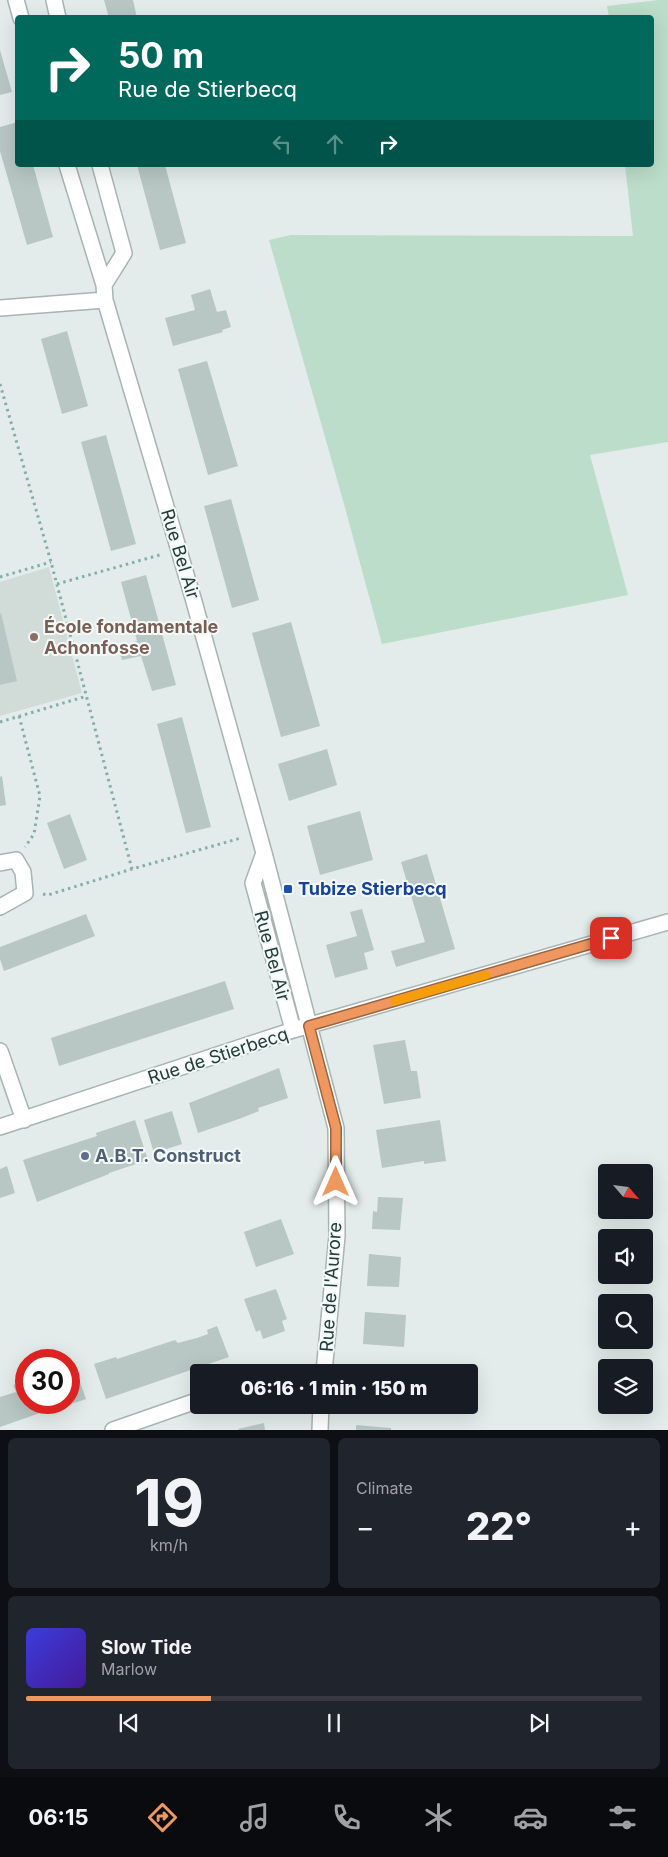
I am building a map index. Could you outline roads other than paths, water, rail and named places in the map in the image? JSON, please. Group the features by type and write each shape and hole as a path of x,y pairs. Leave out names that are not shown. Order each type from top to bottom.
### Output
{"street":[{"path":"16,0 20,15"},
{"path":"54,0 57,15"},
{"name":"Rue Bel Air","path":"68,167 104,285 105,300 259,834 309,1026"},
{"path":"101,167 124,253 104,285"},
{"path":"0,308 105,300"},
{"name":"Rue Bel Air","path":"264,853 253,883 293,1030"},
{"path":"0,863 16,860 23,872 26,893 0,906"},
{"name":"Rue de Stierbecq","path":"0,1127 293,1030 668,922"},
{"name":"Rue de l'Aurore","path":"309,1026 336,1128 336,1236 325,1364"},
{"path":"0,1051 24,1120"},
{"path":"113,1430 190,1403"},
{"path":"320,1430 321,1414"}],"place":[{"name":"École fondamentale Achonfosse","path":"34,637"},
{"name":"Tubize Stierbecq","path":"288,889"},
{"name":"A.B.T. Construct","path":"85,1156"}]}
